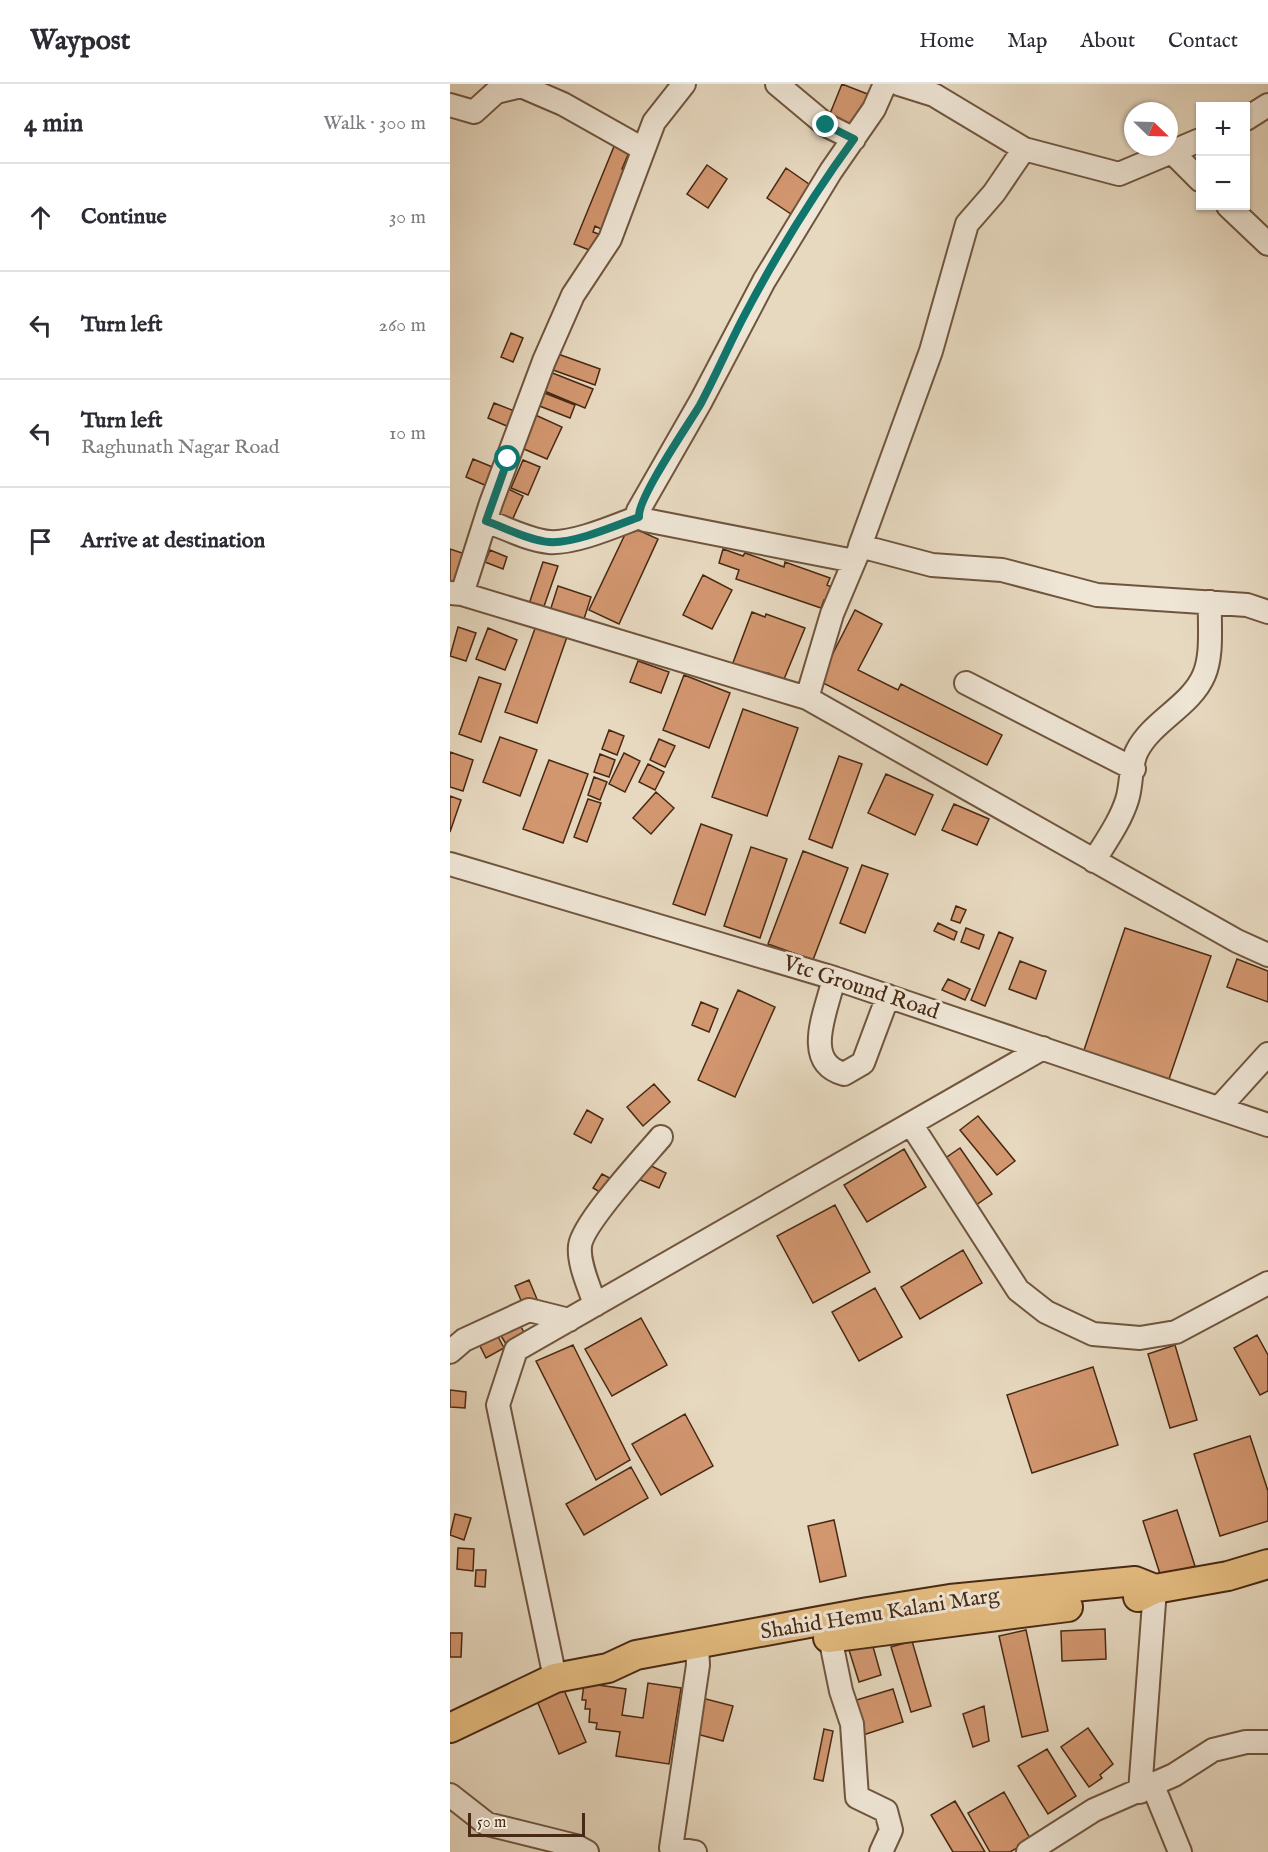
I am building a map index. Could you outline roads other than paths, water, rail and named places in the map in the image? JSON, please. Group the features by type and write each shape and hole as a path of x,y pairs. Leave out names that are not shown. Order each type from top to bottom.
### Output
{"main road":[{"name":"Shahid Hemu Kalani Marg","path":"450,1728 555,1678 608,1668 636,1655 698,1654 1135,1598 1155,1589 1228,1576 1268,1564"},
{"name":"Shahid Hemu Kalani Marg","path":"698,1654 868,1612 950,1599 1135,1581 1155,1589"}],"street":[{"path":"684,84 654,122 610,239 573,295 544,361 486,521 456,593 807,698 1237,941 1268,955"},
{"path":"777,84 826,125 854,139"},
{"path":"639,517 638,511 701,401 764,281 831,171 874,109 885,84"},
{"path":"899,84 933,95 1024,149 1119,174 1162,156"},
{"path":"450,105 474,112 496,92 521,86 563,104 643,149"},
{"path":"1178,149 1196,142"},
{"path":"807,698 832,614 857,554 930,351 967,224 994,193 1024,149"},
{"path":"1176,156 1196,176"},
{"path":"1232,210 1268,244"},
{"path":"486,521 554,542 639,517 645,520 932,565 1002,570 1097,595 1247,605 1268,612"},
{"path":"1094,861 1117,823 1127,800 1135,754 1144,737 1196,688 1203,677 1208,664 1210,602"},
{"path":"966,683 1134,769"},
{"name":"Vtc Ground Road","path":"450,864 834,978 1268,1125"},
{"path":"834,978 819,1052 824,1063 832,1070 844,1074 863,1063 888,996"},
{"path":"555,1678 498,1405 516,1350 1043,1048"},
{"path":"1219,1108 1268,1054"},
{"path":"911,1124 1018,1290 1046,1312 1093,1334 1140,1338 1176,1332 1268,1283"},
{"path":"595,1305 580,1252 582,1237 632,1170 661,1137"},
{"path":"450,1352 464,1340 529,1310 569,1320"},
{"path":"1155,1589 1146,1789 1180,1852"},
{"path":"830,1637 841,1691 852,1724 857,1797 886,1810 891,1830 881,1852"},
{"path":"695,1852 671,1848 698,1654"},
{"path":"1028,1852 1094,1810 1146,1789 1213,1750 1246,1743 1268,1742"},
{"path":"450,1795 488,1824 576,1846 587,1852"}]}
